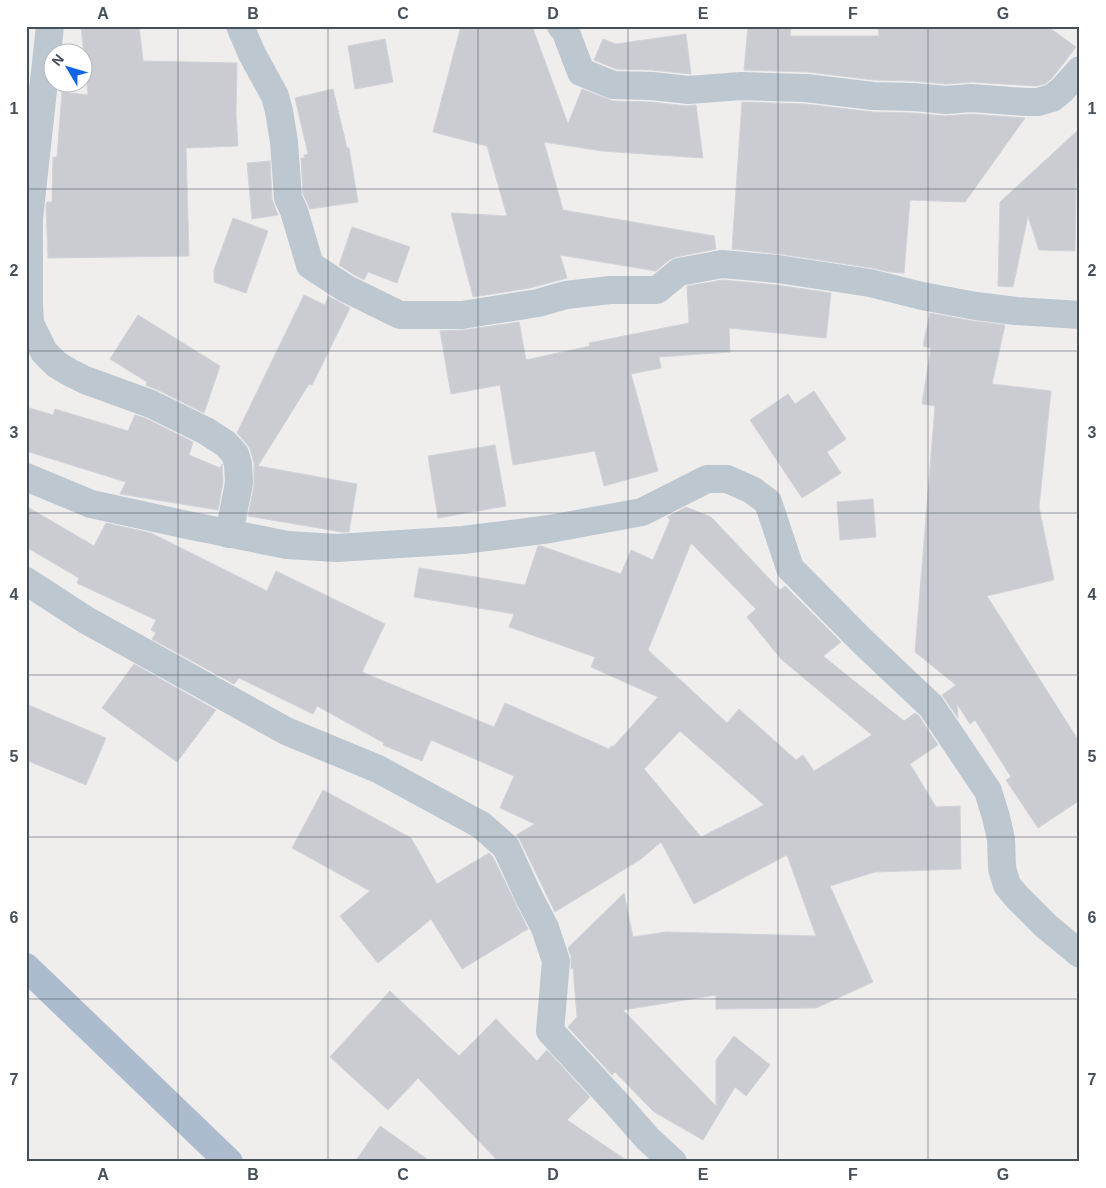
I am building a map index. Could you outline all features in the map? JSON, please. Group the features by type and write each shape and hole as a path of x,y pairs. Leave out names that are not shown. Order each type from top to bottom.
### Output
{"main road":[{"path":"26,967 229,1162"}],"street":[{"path":"50,26 29,219 30,323 44,352 56,364 68,372 151,404 226,444 237,459 240,484 230,534"},
{"path":"240,26 274,96 279,111 284,142 288,198 294,211 310,265 345,288 400,315 462,315 538,303 566,295 610,290 657,290 679,272 722,264 778,269 870,282 922,296 976,306 1016,311 1080,315"},
{"path":"561,26 565,30 582,72 613,85 652,86 689,90 741,86 806,88 873,96 946,100 971,98 1038,102 1052,98 1080,70"},
{"path":"26,477 91,504 288,545 337,548 463,540 550,529 642,512 706,479 727,479 752,490 768,502 790,568 931,706 988,791 1001,839 1002,868 1007,885 1022,903 1046,926 1080,954"},
{"path":"26,582 86,620 286,730 378,768 481,825 506,847 545,928 556,961 550,1031 648,1139 673,1162"}],"building":[{"path":"81,26 139,26 143,61 237,63 236,113 238,146 186,148 189,256 48,258 46,206 47,202 52,202 53,157 57,157 62,92 88,95 88,92 92,92 92,42 83,42"},
{"path":"461,26 532,26 568,124 582,89 613,101 696,105 703,158 602,151 544,142 563,210 714,236 716,249 676,257 669,260 656,271 560,255 567,278 530,288 473,297 451,213 507,216 487,146 433,132"},
{"path":"748,26 791,26 790,36 879,36 878,26 1047,26 1076,47 1051,79 1045,84 1036,86 972,82 946,84 874,80 808,72 744,70"},
{"path":"686,34 691,74 616,69 594,60 603,39 616,44"},
{"path":"385,39 393,82 355,89 348,46"},
{"path":"333,89 347,148 349,148 358,202 310,209 303,194 301,158 305,158 304,155 308,154 295,98"},
{"path":"742,102 805,104 873,112 945,116 971,114 1025,118 965,202 910,200 904,273 780,254 732,249"},
{"path":"1077,131 1075,251 1039,250 1028,216 1013,287 998,286 1000,202"},
{"path":"270,161 272,199 278,215 252,219 247,163"},
{"path":"233,218 268,231 246,293 214,282 214,270"},
{"path":"352,227 410,247 397,283 368,272 364,280 339,265"},
{"path":"723,280 831,293 826,338 729,328 730,352 659,357 661,368 631,374 658,471 604,486 595,451 513,465 500,385 451,394 440,331 464,330 519,322 526,360 590,346 589,343 689,323 687,286"},
{"path":"304,295 325,305 328,296 350,308 312,385 309,384 258,466 357,484 349,532 248,516 254,486 254,463 250,449 237,433"},
{"path":"930,313 1005,325 992,384 1051,391 1039,507 1054,580 987,596 1080,743 1080,800 1038,828 1006,780 1011,777 975,720 970,724 957,704 958,718 942,695 956,685 915,652 935,406 922,404 931,348 923,346"},
{"path":"138,315 220,366 204,413 146,385 147,382 110,359"},
{"path":"814,391 846,439 827,452 841,473 802,498 750,420 788,394 795,404"},
{"path":"26,407 53,415 55,409 128,431 135,415 145,418 193,442 189,455 220,468 222,464 223,482 218,510 120,494 126,482 26,451"},
{"path":"495,445 506,506 438,518 428,456"},
{"path":"873,499 876,537 840,540 837,502"},
{"path":"26,506 94,546 106,523 151,533 267,591 276,571 385,624 362,672 494,727 505,703 609,749 611,746 613,747 658,697 591,667 595,657 509,627 514,614 414,597 419,568 525,585 538,546 541,546 621,574 631,550 653,560 670,520 667,517 686,507 711,517 780,590 785,586 841,642 823,656 904,721 915,713 919,716 938,745 910,764 936,807 960,806 961,869 875,872 830,886 873,982 816,1008 716,1009 716,995 623,1010 716,1106 716,1060 734,1036 770,1065 746,1096 735,1087 703,1140 654,1112 615,1072 612,1075 568,1027 577,1017 573,968 571,969 571,956 568,948 624,893 633,937 666,932 816,936 787,855 694,904 661,842 641,859 555,912 516,835 535,824 500,808 514,776 431,740 422,761 383,745 384,743 317,706 313,714 239,678 234,684 152,639 156,633 151,630 156,620 77,583 79,578 26,547","holes":["691,543 756,609 747,617 781,659 872,735 814,771 803,755 796,760 739,709 727,723 648,650","680,731 764,805 701,837 644,769"]},
{"path":"134,664 216,710 177,762 102,708"},
{"path":"26,704 106,738 86,785 26,760"},
{"path":"323,790 411,838 437,884 489,853 493,857 528,929 462,969 431,919 378,963 340,916 370,891 292,848"},
{"path":"390,991 459,1056 496,1019 537,1061 547,1050 590,1097 567,1120 629,1162 499,1162 418,1078 388,1110 330,1057"},
{"path":"380,1126 431,1162 355,1162"}]}
